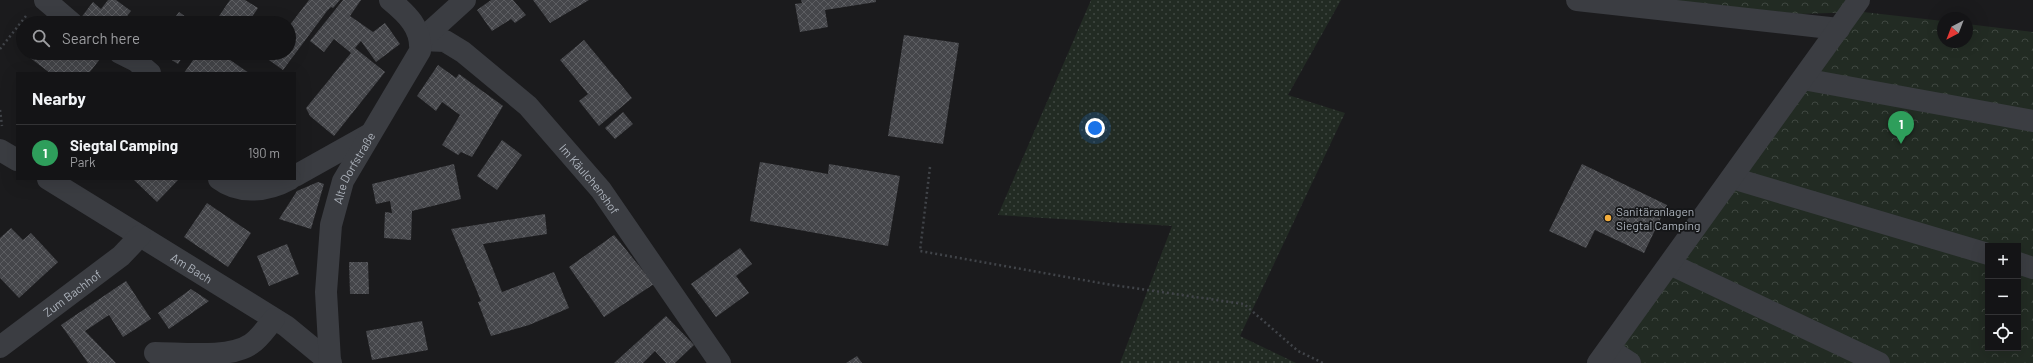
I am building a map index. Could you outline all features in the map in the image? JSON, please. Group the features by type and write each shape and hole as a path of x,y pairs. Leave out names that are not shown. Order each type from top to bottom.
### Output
{"street":[{"path":"390,0 414,23 421,40 465,0"},
{"path":"1577,0 1613,2 1839,29"},
{"path":"1630,363 1604,356 1859,0"},
{"path":"37,6 58,16"},
{"name":"Alte Dorfstraße","path":"330,362 326,292 331,225 343,180 420,52 421,40"},
{"name":"Im Käulchenshof","path":"421,40 445,41 463,52 528,106 601,190 720,363"},
{"path":"134,60 149,72"},
{"path":"1803,79 2033,121"},
{"path":"296,175 371,133"},
{"path":"0,150 16,159"},
{"path":"1732,178 1985,253"},
{"name":"Am Bach","path":"50,180 286,326 330,362"},
{"path":"220,180 229,186 249,189 276,186 288,180"},
{"name":"Zum Bachhof","path":"0,347 121,256 140,236"},
{"path":"1670,264 1879,363"},
{"path":"2021,264 2033,268"},
{"path":"155,354 210,353 235,350 249,345 257,339 274,319"}],"path":[{"path":"28,16 37,6"},
{"path":"0,49 16,30"},
{"path":"930,167 920,251 1106,284 1244,304 1298,351 1323,363"}],"green space":[{"path":"1091,0 1341,0 1288,95 1345,113 1240,336 1296,363 1120,363 1172,226 998,215"},
{"path":"1670,0 1866,0 1863,12 1937,20 1937,48 1973,48 1973,25 2033,32 2033,363 1611,363 1862,12 1799,14"}],"building":[{"path":"108,0 116,0 131,11 127,16 82,16 93,2 101,9"},
{"path":"230,0 245,0 258,8 253,16 219,16"},
{"path":"309,0 340,0 333,8 331,7 327,11 296,53 296,17"},
{"path":"343,0 361,0 350,16 373,32 385,23 400,44 376,62 361,41 355,48 385,72 334,136 310,116 306,108 351,53 334,39 324,52 310,41"},
{"path":"491,0 513,0 526,15 515,23 511,19 492,31 477,10"},
{"path":"533,0 589,0 550,23"},
{"path":"801,0 876,0 876,2 825,10 828,27 800,32 795,4 802,3"},
{"path":"179,12 184,16 176,16"},
{"path":"904,35 959,43 943,144 888,136"},
{"path":"584,40 632,98 599,126 579,101 588,94 560,60"},
{"path":"33,60 99,60 90,72 49,72"},
{"path":"172,60 181,60 178,64"},
{"path":"193,60 230,60 248,72 185,72"},
{"path":"269,60 290,60 283,70"},
{"path":"438,65 456,78 459,74 503,106 472,157 461,152 458,155 442,145 460,115 442,102 436,111 417,96"},
{"path":"623,112 633,124 615,139 605,128"},
{"path":"502,140 522,155 497,190 477,176"},
{"path":"760,162 828,174 829,164 900,176 888,246 750,221"},
{"path":"454,164 461,199 412,211 411,240 384,238 385,212 392,213 390,201 376,204 372,184"},
{"name":"Sanitäranlagen Siegtal Camping","path":"1582,164 1667,205 1644,253 1595,230 1586,248 1549,231"},
{"path":"134,180 178,180 157,202"},
{"path":"318,182 324,184 311,229 279,219 297,191"},
{"path":"207,203 251,233 228,267 184,237"},
{"path":"545,214 547,234 483,244 502,292 554,272 569,308 529,325 491,336 478,302 481,301 451,229"},
{"path":"11,228 23,240 31,233 58,262 19,298 0,278 0,238"},
{"path":"614,235 654,284 604,317 569,267"},
{"path":"287,244 299,274 269,286 257,256"},
{"path":"740,248 752,264 736,276 749,293 716,317 691,284"},
{"path":"349,262 368,262 369,294 350,294"},
{"path":"126,281 151,319 123,337 109,315 85,331 116,363 88,363 61,325"},
{"path":"191,289 209,301 169,329 158,313"},
{"path":"666,316 694,345 675,363 666,363 655,351 643,363 614,363"},
{"path":"422,321 428,350 372,360 366,331"},
{"path":"857,356 862,363 846,363"}],"place":[{"name":"Siegtal Camping","path":"1901,144"},
{"name":"Sanitäranlagen Siegtal Camping","path":"1608,218"}]}
